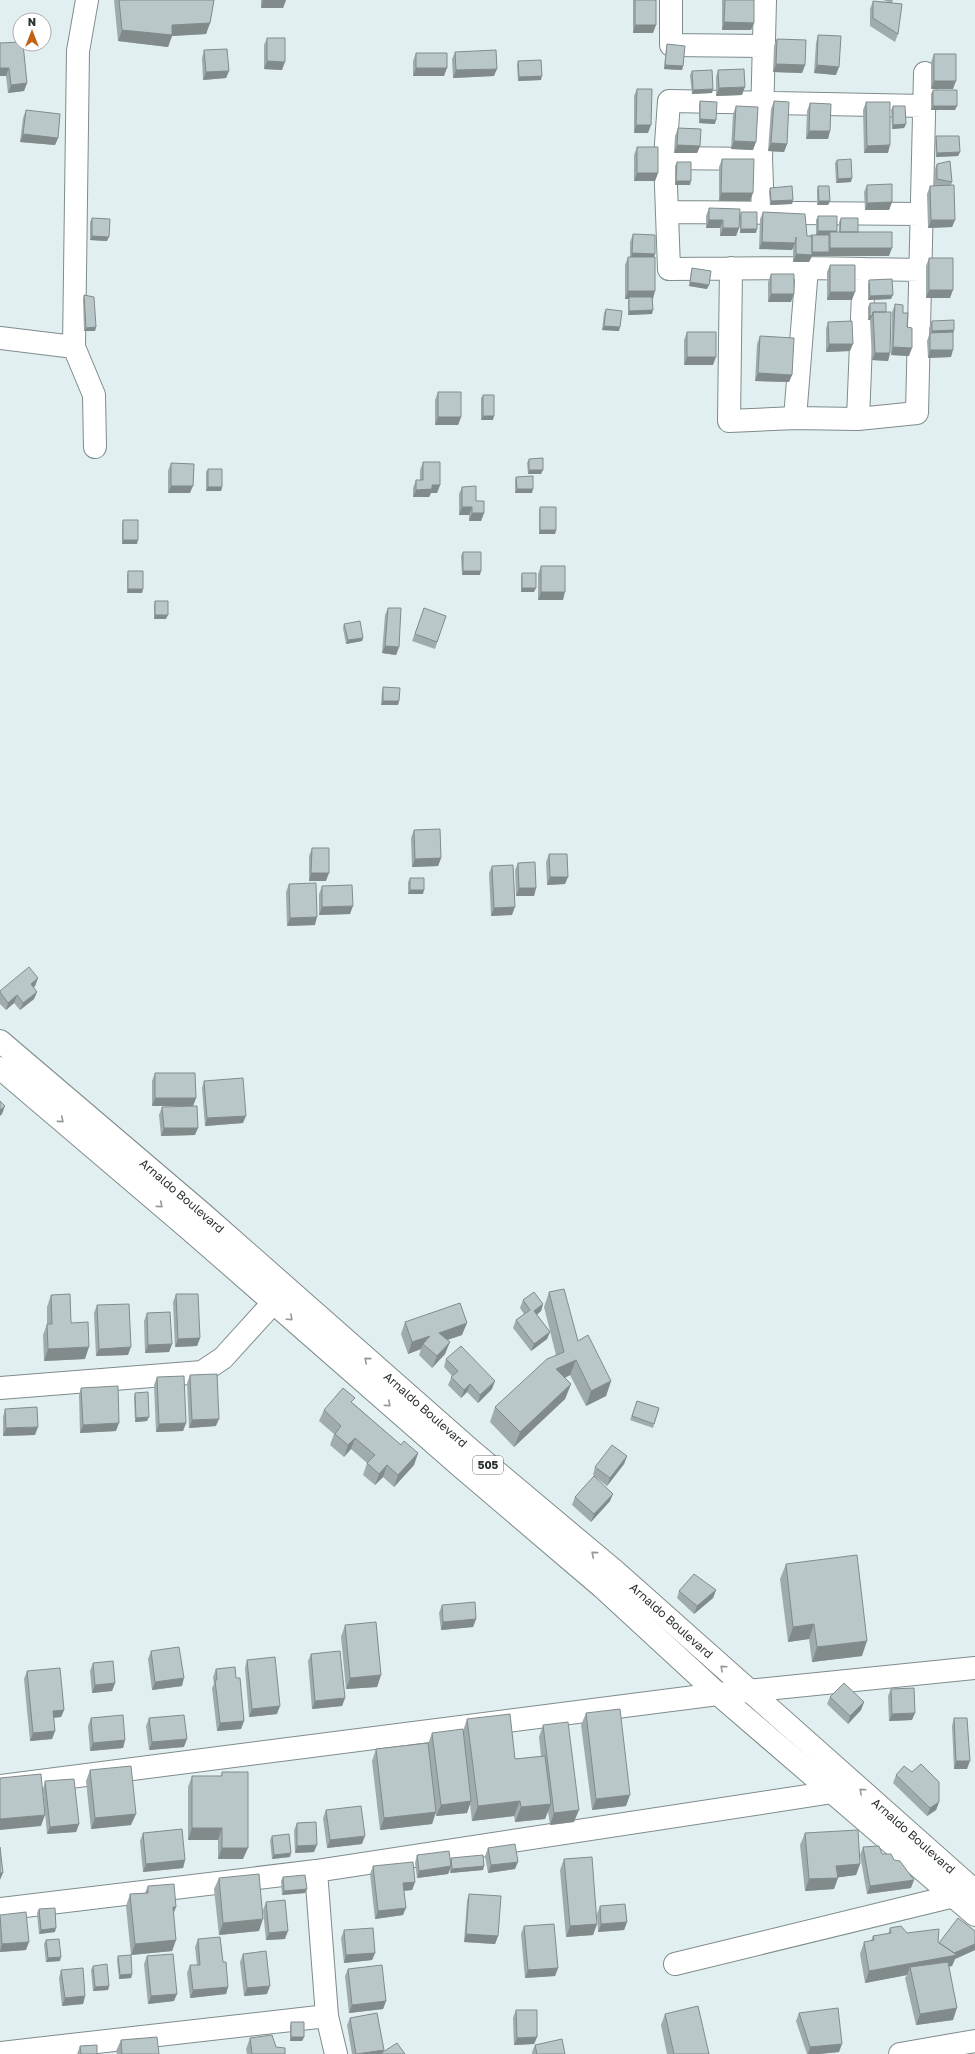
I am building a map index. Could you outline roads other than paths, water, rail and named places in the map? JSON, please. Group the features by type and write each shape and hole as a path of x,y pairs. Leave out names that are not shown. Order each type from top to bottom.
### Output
{"main road":[{"path":"87,0 78,51 74,348 94,395 95,447"},
{"path":"671,0 671,44 763,46"},
{"path":"763,212 761,159 765,0"},
{"path":"731,268 729,421 795,418 858,419 917,413 925,72"},
{"path":"921,270 669,268 665,158 669,101 924,106"},
{"path":"665,158 761,159"},
{"path":"667,212 922,214"},
{"path":"795,418 807,268"},
{"path":"858,419 864,269"},
{"path":"0,338 74,348"},
{"name":"Arnaldo Boulevard","path":"0,1040 48,1096 196,1221 331,1342 609,1580 749,1691 880,1820 954,1896 975,1915"},
{"name":"Arnaldo Boulevard","path":"0,1068 48,1096"},
{"name":"Arnaldo Boulevard","path":"196,1221 273,1303 331,1342"},
{"path":"0,1388 202,1372 223,1358 273,1303"},
{"name":"Arnaldo Boulevard","path":"609,1580 718,1694 833,1792 880,1820 975,1891"},
{"path":"0,1786 718,1694 975,1668"},
{"path":"0,1909 316,1871 833,1792"},
{"path":"316,1871 327,2016 336,2054"},
{"path":"675,1964 954,1896"},
{"path":"0,2053 327,2016"},
{"path":"900,2054 975,2041"}]}
